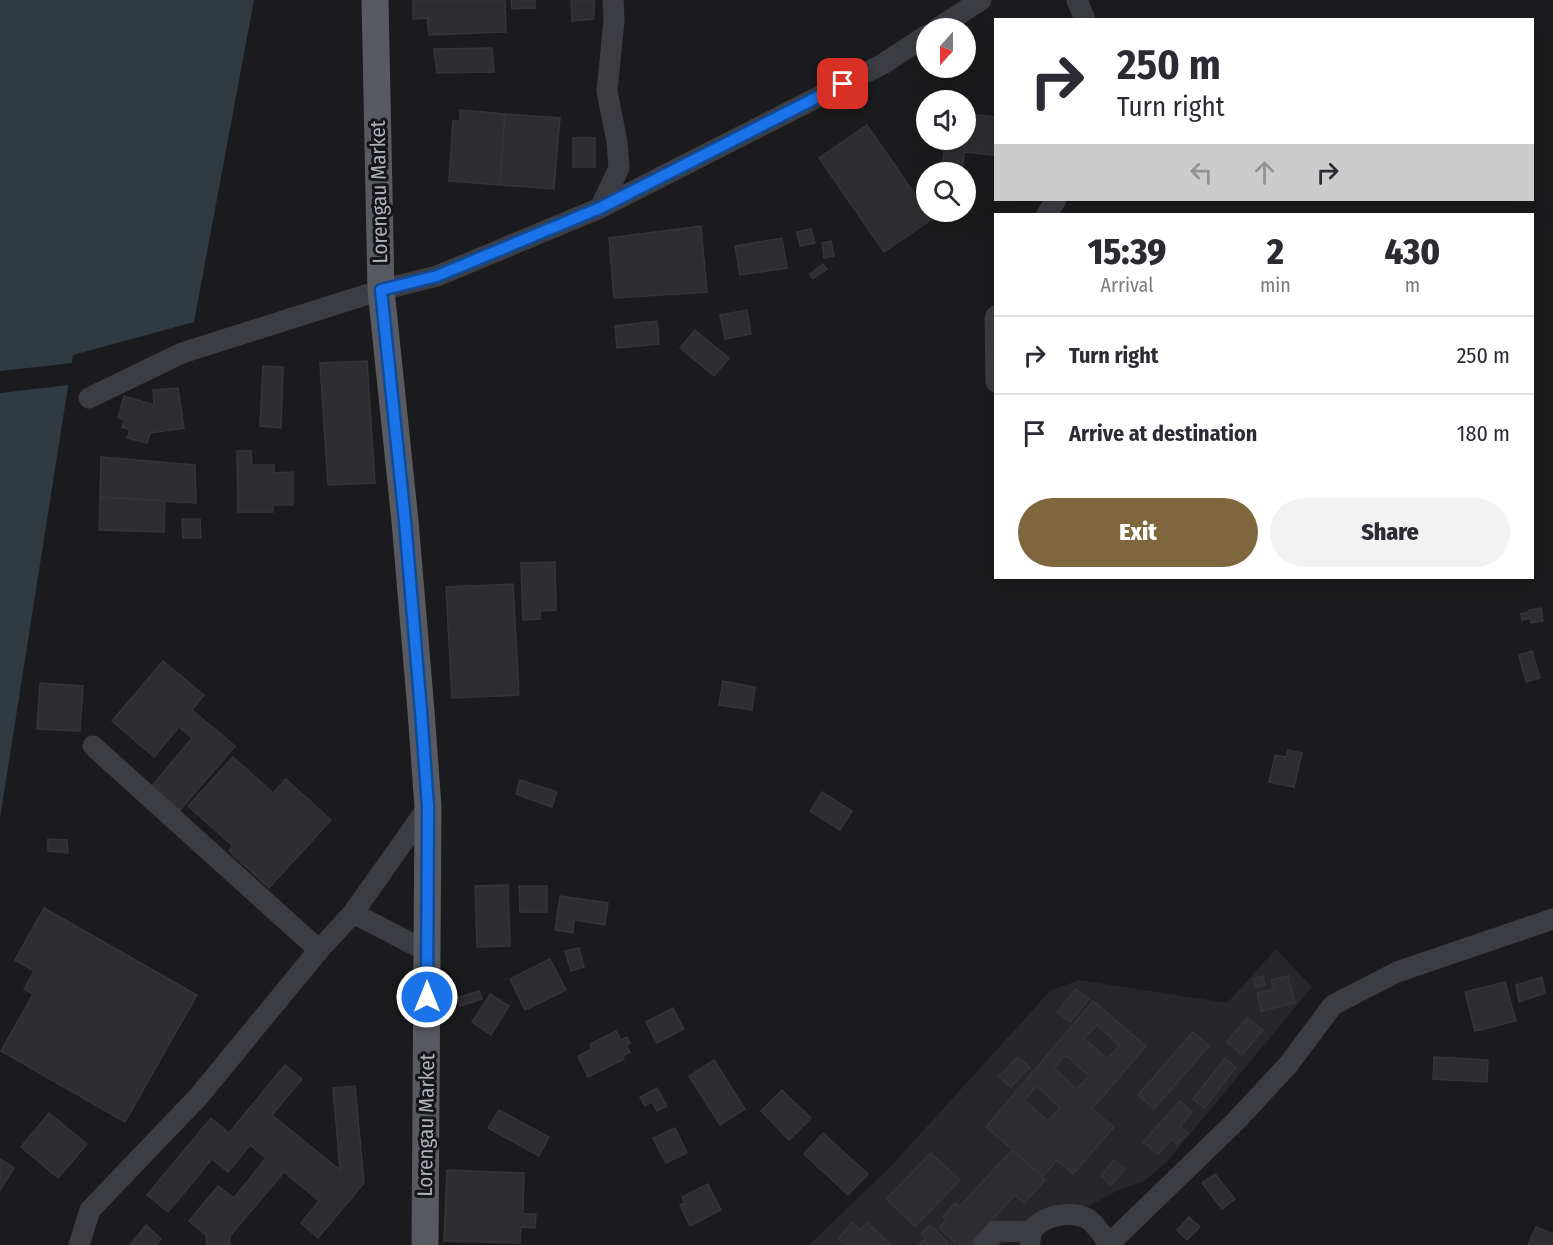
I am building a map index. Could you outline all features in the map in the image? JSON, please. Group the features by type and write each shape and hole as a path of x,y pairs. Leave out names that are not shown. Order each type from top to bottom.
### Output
{"main road":[{"name":"Lorengau Market","path":"375,0 381,290 405,521 428,807 425,1245"}],"street":[{"path":"600,208 619,168 617,142 607,91 614,20 613,0"},
{"path":"953,18 981,0"},
{"path":"1077,0 1084,18"},
{"path":"89,398 182,353 381,290 437,276 600,208 883,64 916,42"},
{"path":"93,746 319,950"},
{"path":"79,1245 90,1210 199,1096 319,950 353,913 428,807"},
{"path":"353,913 428,952"},
{"path":"983,1245 996,1231 1030,1239 1041,1222 1063,1215 1076,1215 1093,1223 1109,1245 1236,1121 1288,1065 1333,1005 1397,972 1553,919"}],"shaded area":[{"path":"0,0 254,0 194,322 73,355 0,818"},
{"path":"1276,949 1312,987 1167,1162 1144,1181 1119,1190 1054,1224 1002,1245 809,1245 891,1166 1050,991 1079,980 1227,1003"}],"pier":[{"path":"73,363 68,385 0,393 0,371"}],"building":[{"path":"413,0 505,0 506,32 429,35 427,18 413,19"},
{"path":"511,0 535,0 535,8 512,9"},
{"path":"571,0 594,0 594,19 572,21"},
{"path":"492,48 494,72 437,73 434,49"},
{"path":"460,110 505,114 500,185 449,181 453,121 460,121"},
{"path":"505,114 560,118 554,189 500,185"},
{"path":"976,115 994,117 994,155 964,152 963,162 943,162 944,150 976,150"},
{"path":"867,125 916,196 916,222 928,222 884,252 819,158"},
{"path":"573,138 595,138 595,167 573,167"},
{"path":"701,226 707,292 614,298 609,238"},
{"path":"811,229 815,243 800,246 797,232"},
{"path":"782,238 787,268 740,275 735,246"},
{"path":"831,241 834,256 824,258 822,243"},
{"path":"823,264 827,269 813,279 810,274"},
{"path":"747,310 751,334 725,339 720,315"},
{"path":"657,321 659,344 617,348 615,326"},
{"path":"695,330 729,358 714,376 680,348"},
{"path":"367,361 375,483 328,485 320,363"},
{"path":"263,366 283,367 281,428 260,426"},
{"path":"178,388 184,428 150,433 147,443 127,438 130,430 122,427 125,420 118,417 124,396 154,405 153,390"},
{"path":"237,451 251,451 252,465 274,465 274,473 293,472 293,505 273,505 273,512 238,512"},
{"path":"101,457 195,465 196,503 100,497"},
{"path":"100,497 165,501 164,532 99,530"},
{"path":"182,519 200,519 201,538 183,538"},
{"path":"555,562 556,610 540,611 540,619 523,620 521,563"},
{"path":"513,584 519,695 452,698 446,587"},
{"path":"1541,608 1543,621 1531,623 1530,618 1522,620 1521,614"},
{"path":"1532,651 1540,678 1526,682 1519,655"},
{"path":"163,661 204,695 192,710 235,746 180,810 152,786 192,738 179,727 154,757 112,721"},
{"path":"723,681 755,687 752,710 719,705"},
{"path":"40,683 83,686 80,731 37,729"},
{"path":"1288,750 1302,753 1294,787 1269,782 1275,755 1286,757"},
{"path":"233,757 273,793 286,779 331,820 269,888 229,851 233,846 188,806"},
{"path":"520,780 557,792 552,807 516,794"},
{"path":"822,792 852,811 840,830 810,811"},
{"path":"48,839 67,840 68,853 48,851"},
{"path":"508,885 510,946 477,947 475,886"},
{"path":"519,886 547,886 547,912 520,912"},
{"path":"560,896 608,903 605,925 574,920 573,933 555,930"},
{"path":"44,908 197,995 125,1122 1,1051 33,994 24,989 34,971 15,960"},
{"path":"579,948 584,967 571,971 565,951"},
{"path":"550,959 566,990 525,1010 510,979"},
{"path":"1263,976 1265,985 1256,987 1253,979"},
{"path":"1288,976 1295,1003 1261,1011 1257,993 1274,989 1271,980"},
{"path":"1542,977 1545,993 1519,1002 1516,985"},
{"path":"1505,982 1516,1021 1475,1031 1465,992"},
{"path":"1076,989 1089,999 1070,1022 1057,1012"},
{"path":"479,991 482,999 460,1006 457,998"},
{"path":"490,994 509,1006 491,1035 472,1022"},
{"path":"1093,1001 1146,1046 1092,1109 1114,1127 1073,1174 1057,1160 1043,1176 986,1127","holes":["1097,1025 1120,1046 1107,1059 1084,1038","1066,1055 1089,1076 1077,1089 1054,1068","1037,1086 1060,1108 1048,1121 1024,1100"]},
{"path":"673,1008 684,1029 657,1043 646,1022"},
{"path":"1247,1018 1263,1030 1242,1055 1227,1042"},
{"path":"616,1031 621,1040 627,1037 630,1043 626,1046 630,1052 623,1056 624,1059 588,1077 578,1056 592,1049 590,1044"},
{"path":"1193,1032 1209,1046 1154,1109 1138,1095"},
{"path":"1018,1057 1030,1067 1011,1087 999,1077"},
{"path":"1434,1057 1488,1060 1487,1082 1433,1079"},
{"path":"1225,1058 1236,1067 1204,1108 1193,1099"},
{"path":"714,1060 745,1109 720,1125 689,1076"},
{"path":"285,1065 302,1079 272,1115 340,1170 333,1088 355,1086 364,1183 318,1238 301,1223 319,1201 284,1172 230,1236 230,1245 207,1245 206,1235 189,1221 218,1186 234,1198 266,1158 250,1145 228,1172 212,1159 168,1212 147,1195 211,1118 229,1133"},
{"path":"657,1088 667,1106 657,1111 652,1102 645,1106 640,1097"},
{"path":"782,1090 811,1118 789,1140 761,1111"},
{"path":"1180,1101 1192,1112 1180,1126 1188,1133 1177,1144 1172,1139 1158,1154 1143,1142"},
{"path":"499,1110 549,1137 539,1156 488,1128"},
{"path":"49,1113 87,1144 58,1178 21,1147"},
{"path":"675,1128 687,1153 666,1163 653,1138"},
{"path":"823,1133 868,1174 848,1195 804,1154"},
{"path":"1012,1150 1045,1180 1024,1203 1015,1195 969,1245 958,1245 939,1228 946,1220 943,1216 955,1203 959,1207"},
{"path":"931,1153 960,1180 915,1226 886,1199"},
{"path":"0,1159 14,1168 0,1190"},
{"path":"1114,1160 1125,1169 1111,1185 1101,1176"},
{"path":"447,1170 524,1173 523,1214 536,1214 535,1228 521,1227 520,1243 444,1241"},
{"path":"1215,1174 1235,1199 1222,1209 1202,1183"},
{"path":"708,1184 721,1210 690,1226 680,1205 685,1203 682,1197"},
{"path":"1189,1217 1200,1227 1187,1240 1177,1230"},
{"path":"852,1223 861,1230 867,1223 892,1245 845,1245 838,1239"},
{"path":"146,1225 161,1239 156,1245 130,1245"},
{"path":"930,1225 951,1245 919,1245 926,1238 921,1234"},
{"path":"1536,1227 1553,1234 1553,1245 1528,1245"}],"route":[{"path":"427,997 428,807 405,521 381,290 437,276 600,208 843,84"}]}
